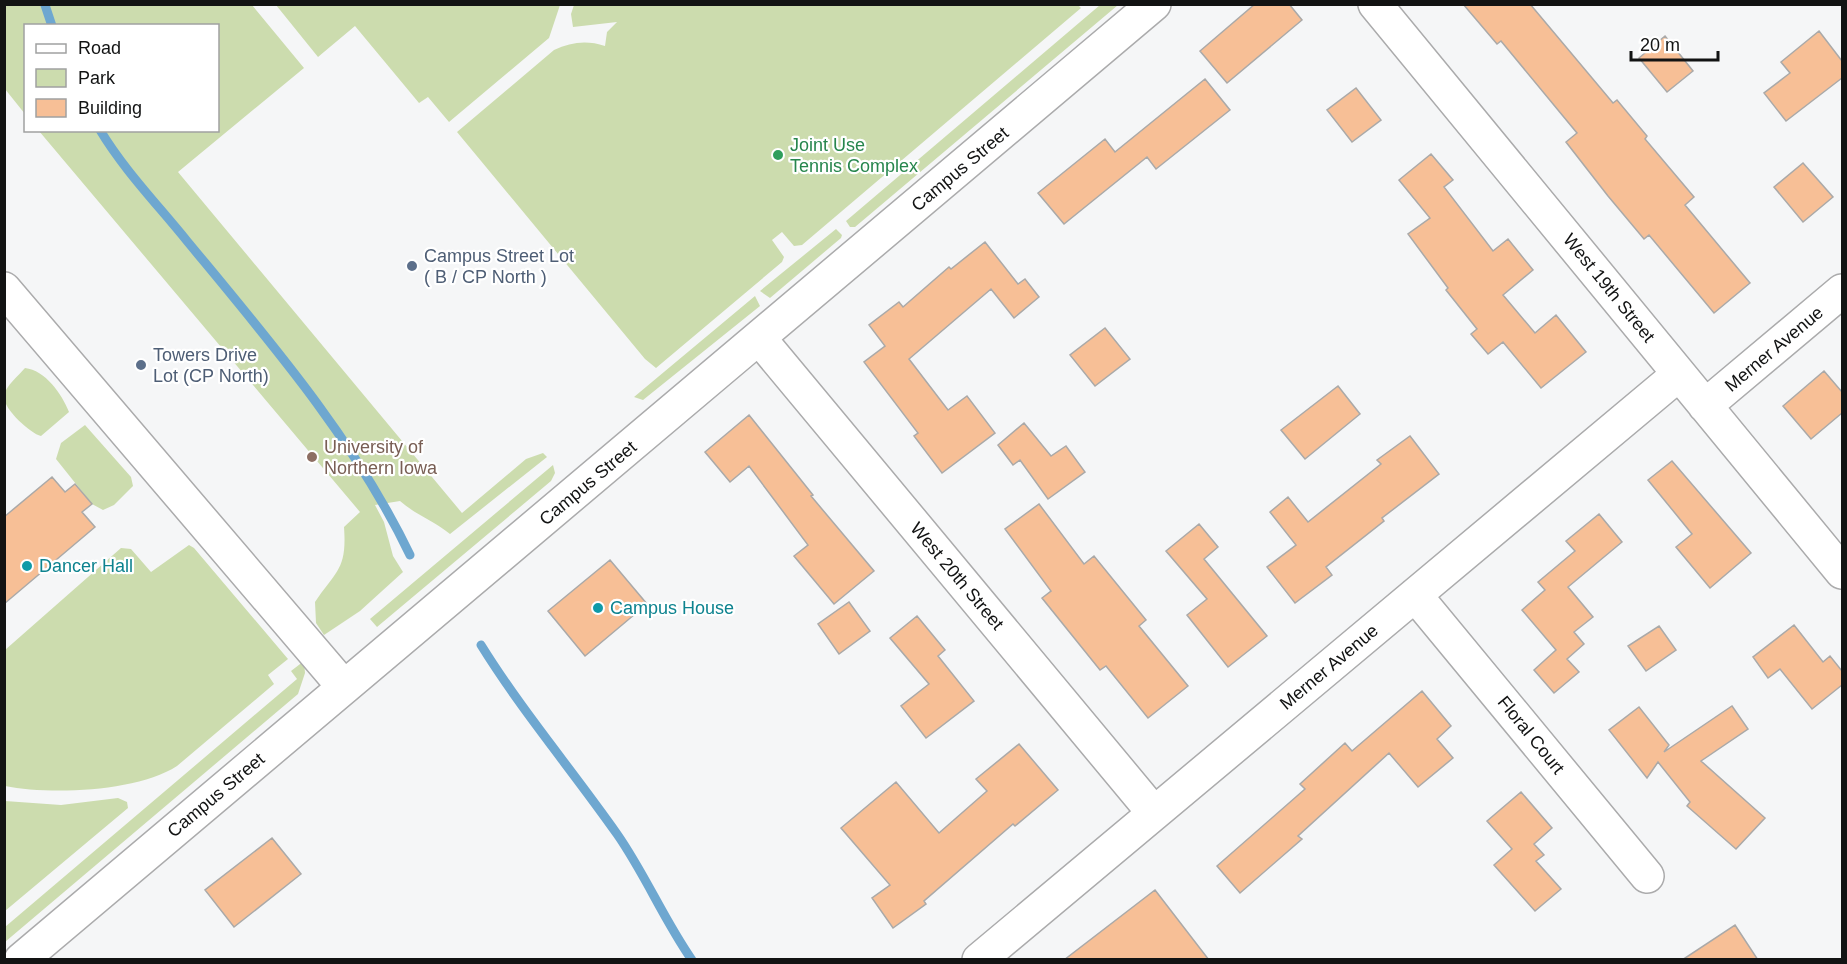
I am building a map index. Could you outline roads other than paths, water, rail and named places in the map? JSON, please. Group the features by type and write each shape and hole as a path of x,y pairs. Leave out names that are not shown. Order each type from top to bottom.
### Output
{"street":[{"name":"Campus Street","path":"21,960 1154,4"},
{"name":"West 19th Street","path":"1375,4 1842,572"},
{"path":"4,289 344,687"},
{"name":"Merner Avenue","path":"1705,406 1842,291"},
{"name":"West 20th Street","path":"759,338 1154,813"},
{"name":"Merner Avenue","path":"979,960 1679,374"},
{"name":"Floral Court","path":"1415,595 1647,876"}],"waterway":[{"path":"45,5 51,24"},
{"path":"101,132 130,173 279,353 337,431 388,513 410,555"},
{"path":"481,645 513,693 617,834 692,960"}],"place":[{"name":"Joint Use Tennis Complex","path":"778,155"},
{"name":"Campus Street Lot ( B / CP North )","path":"412,266"},
{"name":"Towers Drive Lot (CP North)","path":"141,365"},
{"name":"University of Northern Iowa","path":"312,457"},
{"name":"Dancer Hall","path":"27,566"},
{"name":"Campus House","path":"598,608"}]}
